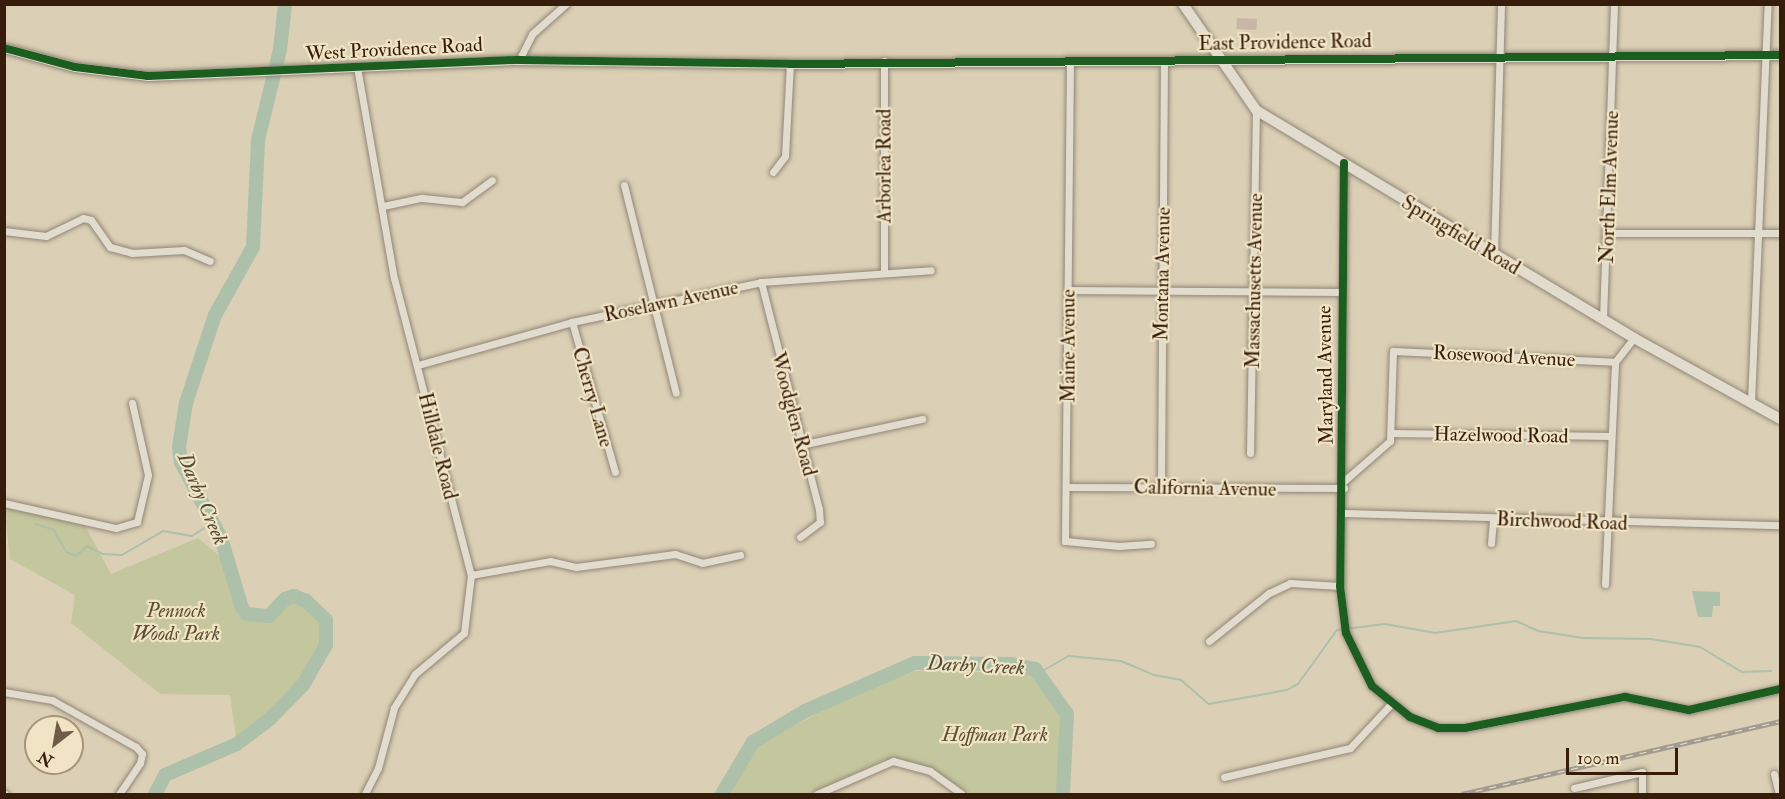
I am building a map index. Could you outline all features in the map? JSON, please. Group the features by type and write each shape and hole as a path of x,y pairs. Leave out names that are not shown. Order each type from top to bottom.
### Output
{"main road":[{"name":"Springfield Road","path":"1183,4 1256,110 1634,338 1780,419"}],"street":[{"path":"519,60 532,34 566,4"},
{"path":"1494,255 1502,57 1501,4"},
{"name":"North Elm Avenue","path":"1603,319 1608,233 1614,4"},
{"path":"1751,402 1770,55 1768,4"},
{"name":"West Providence Road","path":"4,48 118,75 248,73 519,60 789,64"},
{"name":"East Providence Road","path":"789,64 884,61 1070,62 1780,55"},
{"name":"Arborlea Road","path":"884,61 884,271"},
{"name":"Montana Avenue","path":"1161,487 1164,61"},
{"name":"Maine Avenue","path":"1070,62 1066,544 1151,544"},
{"path":"773,172 785,156 789,64"},
{"name":"Hilldale Road","path":"357,67 394,278 471,574 464,633 415,674 394,708 378,768 365,795"},
{"name":"Massachusetts Avenue","path":"1250,453 1255,291 1256,110"},
{"name":"Maryland Avenue","path":"1344,163 1340,292 1344,513 1340,586 1346,633 1357,663 1390,705"},
{"path":"382,206 422,198 462,202 492,180"},
{"path":"624,185 676,393"},
{"path":"4,231 46,236 83,218 91,220 110,247 132,253 184,250 210,261"},
{"path":"1608,233 1780,232"},
{"name":"Roselawn Avenue","path":"418,365 572,322 761,282 884,271 931,270"},
{"name":"Woodglen Road","path":"761,282 793,416 805,444 820,522 800,537"},
{"path":"1068,290 1340,292"},
{"name":"Cherry Lane","path":"572,322 615,472"},
{"path":"1605,584 1615,362 1634,338"},
{"name":"Rosewood Avenue","path":"1392,433 1393,351 1615,362"},
{"path":"4,503 116,528 137,522 148,475 132,403"},
{"path":"805,444 922,419"},
{"path":"1344,484 1384,450 1392,433"},
{"name":"Hazelwood Road","path":"1392,433 1610,436"},
{"name":"California Avenue","path":"1066,487 1344,484"},
{"name":"Birchwood Road","path":"1344,513 1609,523 1780,525"},
{"path":"1491,543 1493,518"},
{"path":"471,574 550,561 576,567 675,554 702,563 740,555"},
{"path":"1209,641 1269,592 1290,583 1340,586"},
{"path":"1224,777 1345,750 1361,741 1390,705 1438,728 1465,728 1625,697 1689,710 1780,689"},
{"path":"4,692 52,700 136,747 142,754 140,763 119,795"},
{"path":"817,795 893,761 930,771 962,795"},
{"path":"1574,788 1642,771 1642,795"},
{"path":"1774,774 1779,795"}],"green space":[{"name":"Pennock Woods Park","path":"4,503 82,520 111,574 198,538 228,563 247,614 269,616 294,596 319,609 326,620 326,645 291,699 237,744 230,695 160,694 71,623 75,595 10,559"},
{"name":"Hoffman Park","path":"915,671 1029,673 1062,717 1059,794 971,794 932,770 885,759 809,794 733,794 729,790 757,745 853,695"}],"shaded area":[{"path":"1692,591 1720,592 1720,606 1713,606 1712,617 1698,617"}],"building":[{"path":"1237,18 1257,19 1256,30 1236,29"}],"waterway":[{"name":"Darby Creek","path":"155,794 165,775 237,744 271,718 303,685 326,645 326,620 306,601 294,596 285,599 269,616 247,614 242,608 221,538 181,462 179,447 186,403 215,315 253,247 258,140 280,50 285,4"},
{"path":"36,524 54,530 66,552 76,556 87,546 103,554 122,555 163,531 192,536 214,522"},
{"path":"1039,673 1069,656 1121,661 1154,675 1181,680 1209,704 1287,690 1298,684 1337,630 1385,624 1435,633 1516,621 1538,631 1583,638 1651,639 1700,647 1742,672 1771,671"},
{"name":"Darby Creek","path":"722,794 753,742 805,711 915,663 1011,664 1035,669 1067,714 1063,794"}],"railway":[{"path":"1462,794 1780,721"}],"cycle path":[{"path":"4,48 75,67 148,76 519,60 790,64 1780,55"},
{"path":"1344,163 1340,586 1346,633 1372,686 1410,717 1438,728 1465,728 1625,697 1689,710 1780,689"}]}
